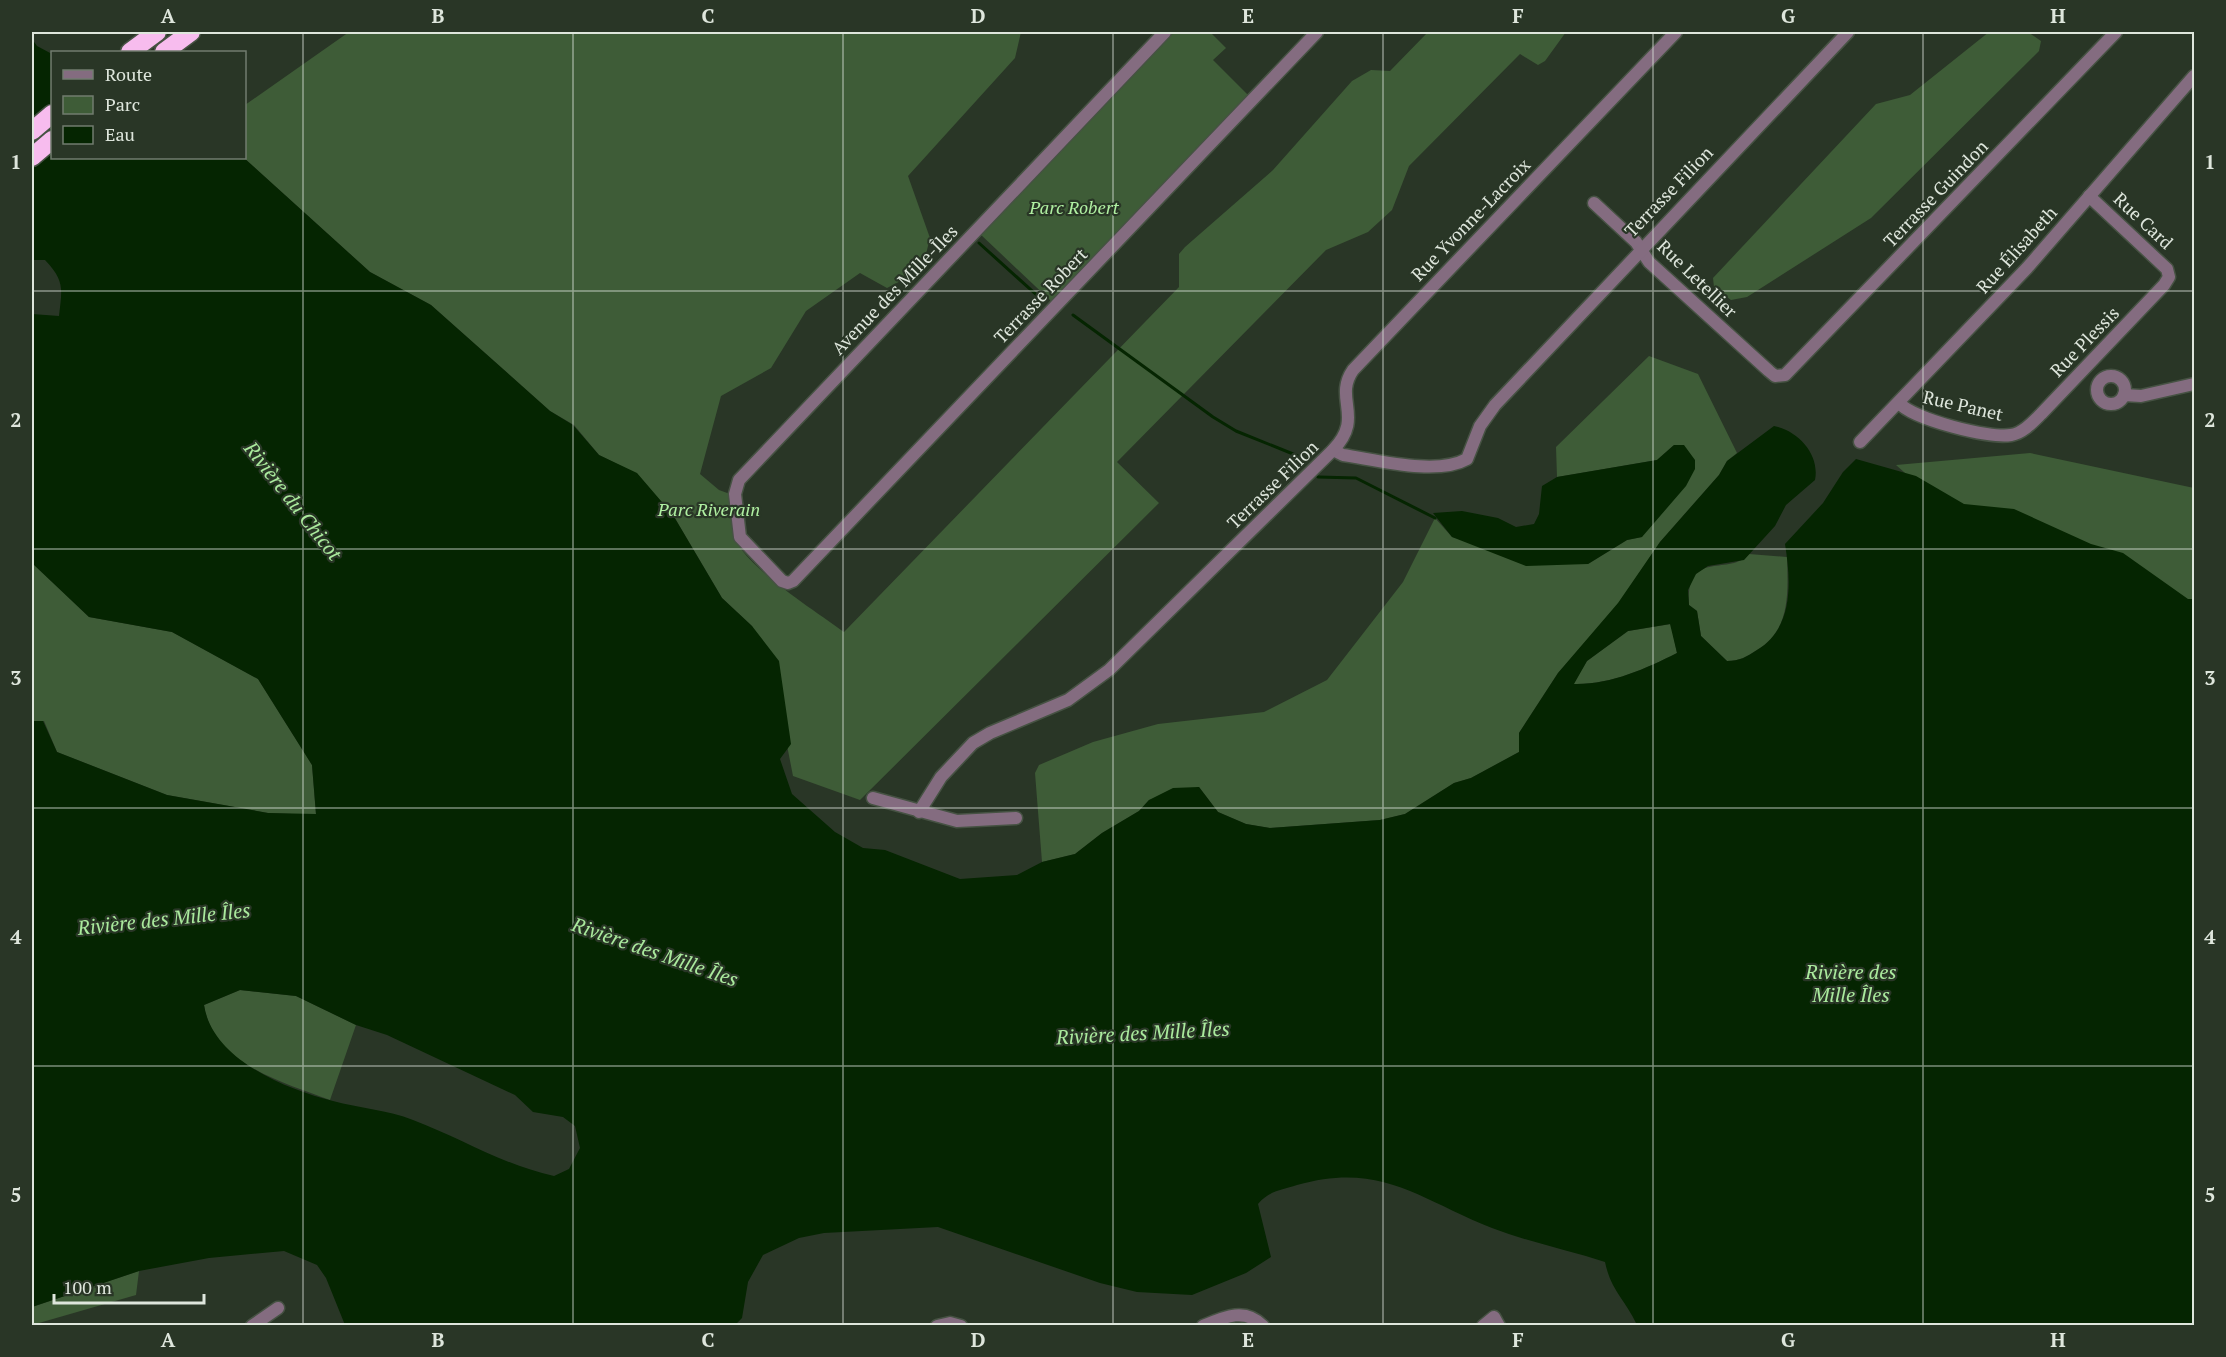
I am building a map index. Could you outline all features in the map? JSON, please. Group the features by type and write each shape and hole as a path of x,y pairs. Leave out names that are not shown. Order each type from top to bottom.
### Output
{"highway":[{"path":"131,51 157,32"},
{"path":"165,51 191,32"},
{"path":"32,131 51,115"},
{"path":"32,157 51,141"}],"street":[{"name":"Avenue des Mille-Îles","path":"790,583 782,581 769,570 740,537 735,498 739,480 1165,32"},
{"name":"Terrasse Robert","path":"790,583 1317,32"},
{"name":"Rue Yvonne-Lacroix","path":"1333,450 1344,436 1349,423 1346,390 1353,370 1676,32"},
{"name":"Terrasse Filion","path":"919,812 941,777 974,743 990,733 1068,700 1109,670 1333,450 1343,455 1413,465 1449,466 1467,459 1480,426 1495,405 1848,32"},
{"name":"Terrasse Guindon","path":"1779,376 1792,370 2116,32"},
{"name":"Rue Élisabeth","path":"1860,442 2017,279 2194,76"},
{"name":"Rue Card","path":"2089,196 2162,264 2169,275"},
{"name":"Rue Letellier","path":"1594,203 1641,249 1649,262 1772,374 1779,376"},
{"name":"Rue Plessis","path":"2022,431 2164,285 2169,275"},
{"path":"2124,395 2141,396 2194,384"},
{"name":"Rue Panet","path":"1899,403 1912,413 1974,431 2008,435 2022,431"},
{"path":"873,798 957,821 1016,818"},
{"path":"252,1326 278,1308"},
{"path":"1203,1326 1239,1314 1254,1317 1263,1326"},
{"path":"1483,1326 1497,1321"},
{"path":"937,1326 950,1323 961,1326"}],"green space":[{"name":"Parc Riverain","path":"349,32 1021,32 1015,58 908,176 930,238 922,270 887,288 860,273 806,311 771,368 721,396 700,474 719,490 730,494 736,539 742,550 767,576 844,632 1179,287 1179,254 1273,170 1352,81 1371,70 1390,71 1428,32 1566,32 1545,61 1538,65 1520,54 1409,166 1392,210 1368,232 1326,250 1117,462 1159,503 860,800 793,776 778,699 752,626 722,598 673,515 637,474 599,455 574,425 550,411 431,305 370,272 245,159 246,104"},
{"name":"Parc Robert","path":"1171,32 1210,32 1226,48 1213,60 1249,96 1053,303 979,233"},
{"path":"1989,32 2028,32 2041,41 2039,51 1871,218 1747,297 1731,300 1714,287 1713,278 1876,104 1910,95"},
{"path":"1649,356 1698,374 1737,453 1727,461 1719,475 1660,542 1619,603 1558,673 1519,733 1519,752 1471,778 1454,783 1405,814 1380,820 1270,828 1246,824 1218,812 1199,787 1149,800 1139,811 1102,833 1075,854 1042,862 1035,773 1039,765 1093,742 1158,724 1264,712 1327,680 1403,582 1435,518 1452,537 1588,564 1627,540 1642,537 1674,445 1657,460 1557,477 1556,447"},
{"path":"2030,453 2194,488 2194,627 1949,512 1896,465"},
{"path":"1749,554 1787,557 1788,583 1785,609 1782,621 1768,642 1746,657 1727,661 1701,636 1697,611 1689,605 1690,587 1694,576 1701,570 1731,564"},
{"path":"32,563 89,617 172,632 258,679 312,765 316,815 268,813 167,795 57,752 44,721 32,721"},
{"path":"1671,624 1677,653 1614,679 1573,684 1587,661 1628,631"},
{"path":"240,990 296,996 356,1025 330,1100 271,1078 252,1068 221,1042 210,1025 204,1005"},
{"path":"139,1271 136,1295 32,1325 32,1307"}],"water":[{"name":"Rivière des Mille Îles","path":"32,39 37,46 51,53 51,159 245,159 370,272 431,305 550,411 573,425 599,455 637,473 673,515 722,598 752,626 779,661 791,744 780,759 792,794 835,832 863,848 885,850 960,879 1017,875 1042,862 1075,854 1102,833 1139,811 1149,800 1173,788 1199,787 1218,812 1246,824 1270,828 1380,820 1405,814 1454,783 1471,778 1519,752 1519,733 1558,673 1618,603 1660,542 1719,475 1727,461 1774,426 1792,433 1806,446 1814,462 1815,480 1786,505 1775,526 1744,560 1708,566 1696,574 1688,590 1689,605 1697,611 1701,636 1727,661 1746,657 1769,641 1778,629 1784,617 1789,588 1785,544 1823,503 1843,472 1856,459 1916,476 1964,504 2014,509 2091,544 2123,553 2188,599 2194,599 2194,1325 1637,1325 1615,1288 1605,1262 1492,1228 1399,1187 1376,1180 1353,1178 1327,1179 1297,1185 1266,1196 1258,1204 1271,1257 1246,1273 1192,1295 1137,1292 1100,1283 938,1227 824,1233 799,1238 763,1255 748,1282 742,1318 735,1325 345,1325 326,1278 317,1265 284,1251 209,1258 139,1271 32,1307 32,721 43,721 57,752 167,795 268,813 316,814 312,765 258,679 172,632 89,617 32,563 32,314 59,316 61,292 56,274 45,260 32,260","holes":["1670,624 1677,653 1614,679 1574,684 1587,661 1628,631","240,990 296,996 356,1025 387,1035 515,1095 533,1112 563,1117 575,1126 580,1148 569,1169 554,1176 535,1171 403,1117 314,1096 273,1080 236,1056 221,1041 210,1024 204,1005"]},
{"path":"1674,445 1684,445 1695,460 1695,469 1686,486 1642,537 1627,540 1588,564 1526,566 1452,537 1433,513 1462,511 1498,518 1516,527 1534,524 1539,514 1542,486 1557,477 1657,460"}],"waterway":[{"path":"979,243 1040,298"},
{"path":"1073,315 1213,417 1236,431 1303,458"},
{"path":"1318,477 1356,478 1435,518"}],"water label":[{"name":"Rivière du Chicot","path":"293,501"}]}
